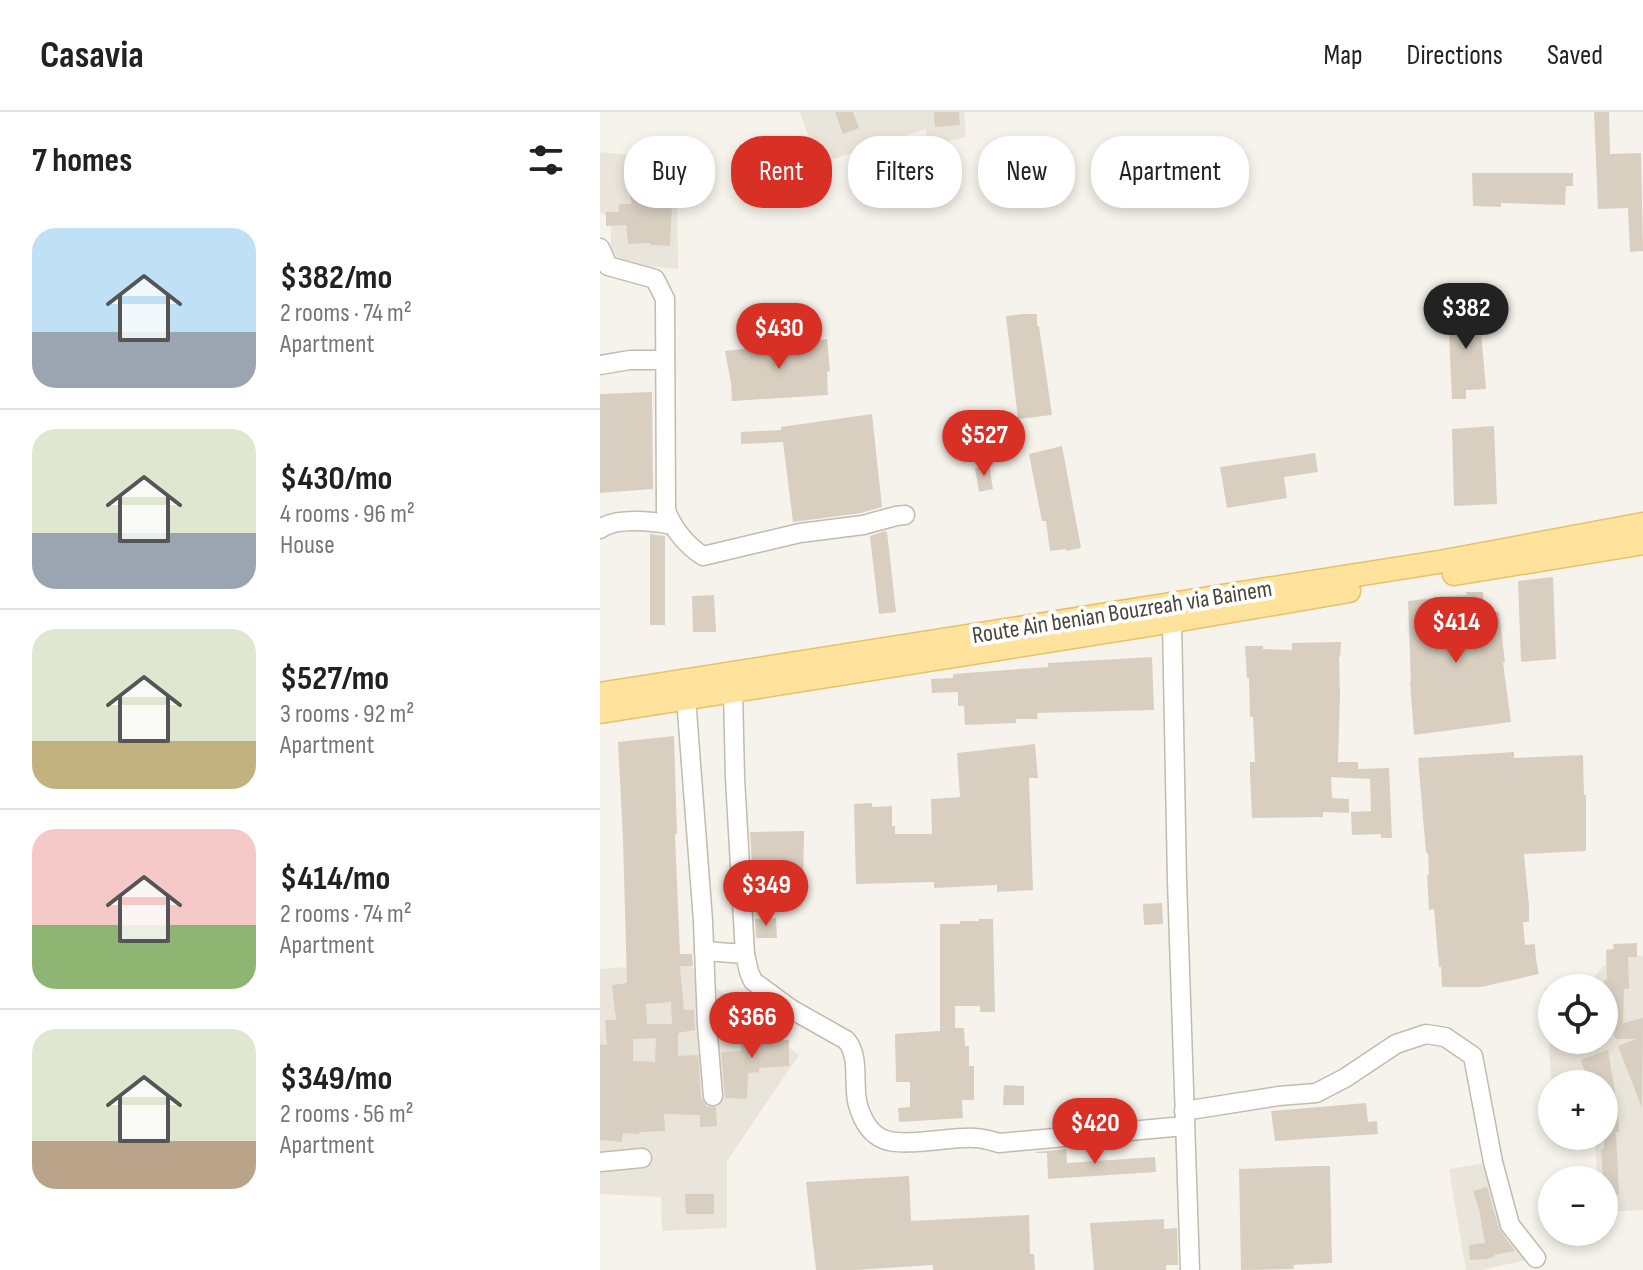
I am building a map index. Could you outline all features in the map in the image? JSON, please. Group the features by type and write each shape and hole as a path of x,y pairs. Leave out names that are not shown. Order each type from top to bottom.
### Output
{"main road":[{"name":"Route Ain benian Bouzreah via Bainem","path":"600,694 1445,561 1643,524"},
{"name":"Route Ain benian Bouzreah via Bainem","path":"600,712 1643,543"}],"street":[{"path":"600,248 608,266 655,279 665,299 666,511 672,525 691,548 703,556 800,533 863,525 905,515"},
{"path":"600,365 630,360 665,360"},
{"path":"600,529 608,523 654,522 672,525"},
{"path":"1172,621 1190,1270"},
{"path":"733,691 745,954 750,975 753,981 791,1009 850,1043 854,1057 856,1101 867,1126 883,1139 891,1142 976,1138 999,1143 1184,1119 1279,1096 1316,1093 1396,1044 1426,1034 1445,1037 1473,1056 1493,1162 1510,1225 1536,1258"},
{"path":"686,698 713,1096"},
{"path":"704,951 745,954"},
{"path":"600,1162 642,1158"}],"shaded area":[{"path":"800,112 964,112 966,137 926,136 926,129 904,136 848,136 848,154 832,159 832,136 808,136"},
{"path":"600,152 624,154 624,208 677,208 678,269 622,264 611,249 611,219 600,212"},
{"path":"1616,953 1643,956 1643,1210 1618,1211 1618,1166 1596,1166 1596,1150 1618,1150 1618,1070 1551,1070 1550,1054 1618,1054 1618,974 1596,974"},
{"path":"687,963 799,1055 727,1161 727,1228 662,1231 661,1197 600,1194 600,969"},
{"path":"1493,1162 1510,1225 1536,1258 1481,1270 1466,1270 1449,1169"}],"building":[{"path":"835,112 853,112 859,128 843,134"},
{"path":"934,112 959,112 960,125 935,127"},
{"path":"1594,112 1609,112 1610,154 1641,153 1643,251 1630,252 1628,208 1598,209"},
{"path":"1472,173 1573,173 1573,186 1566,186 1565,205 1501,203 1501,207 1473,206"},
{"path":"619,204 624,204 624,208 672,208 670,246 628,244 626,225 606,226 606,212 619,212"},
{"path":"1466,304 1480,304 1486,389 1466,390 1466,399 1452,399 1448,309 1466,308"},
{"path":"1037,314 1052,415 1018,419 1006,316"},
{"path":"827,339 830,371 827,372 828,395 732,401 725,351"},
{"path":"652,392 653,489 600,493 600,394"},
{"path":"872,414 882,507 861,513 793,522 783,442 741,444 741,432 781,430 781,427"},
{"path":"1494,426 1497,504 1454,506 1452,429"},
{"path":"1062,446 1081,548 1050,551 1046,521 1042,521 1029,454"},
{"path":"1315,453 1318,472 1284,477 1287,498 1227,508 1220,467"},
{"path":"989,465 993,489 979,492 975,468"},
{"path":"885,531 896,612 879,614 870,536"},
{"path":"650,534 665,536 665,625 650,625"},
{"path":"1553,577 1556,659 1521,662 1518,581"},
{"path":"1466,592 1483,592 1484,611 1499,612 1511,722 1414,735 1408,601 1467,595","holes":["1470,609 1470,634 1436,637 1435,611"]},
{"path":"714,595 716,632 693,632 692,596"},
{"path":"1341,642 1338,762 1358,762 1358,769 1389,768 1392,838 1381,838 1381,834 1352,835 1351,812 1371,811 1370,779 1331,777 1332,798 1349,799 1349,813 1323,812 1323,817 1252,818 1250,762 1255,762 1245,646 1292,650 1292,643"},
{"path":"1152,657 1154,710 1037,713 1038,719 1016,719 1016,723 965,725 964,706 958,706 958,692 932,693 931,679 953,678 953,674 1048,667 1048,663"},
{"path":"674,736 680,954 692,954 693,966 680,966 684,1010 694,1010 695,1030 678,1033 678,1056 698,1055 701,1098 707,1106 716,1107 717,1126 700,1127 700,1115 664,1114 665,1131 623,1133 622,1142 600,1140 600,1044 607,1045 605,1020 616,1020 612,985 627,983 618,742","holes":["671,1002 672,1024 647,1024 646,1004","656,1038 655,1062 633,1061 633,1039"]},
{"path":"1035,744 1038,778 1029,778 1033,890 997,892 997,885 934,888 934,882 856,884 854,804 892,806 895,834 932,834 931,799 960,797 957,753"},
{"path":"1514,752 1514,758 1583,755 1586,851 1524,854 1529,906 1529,922 1523,922 1525,945 1535,944 1539,974 1481,987 1442,987 1434,909 1429,910 1428,853 1418,758"},
{"path":"804,831 803,902 770,902 770,897 754,898 750,832"},
{"path":"1162,903 1163,924 1144,925 1143,904"},
{"path":"776,918 777,938 756,938 755,919"},
{"path":"993,919 995,1012 980,1012 980,1006 955,1006 955,1028 964,1028 965,1046 969,1046 969,1066 974,1066 974,1100 962,1100 963,1118 899,1122 898,1108 910,1107 910,1082 896,1082 895,1034 940,1031 940,924 960,924 960,921"},
{"path":"1637,943 1637,957 1628,957 1629,989 1624,989 1623,1023 1643,1018 1642,1108 1618,1046 1636,1039 1618,1039 1618,974 1607,974 1606,950 1614,949 1613,944"},
{"path":"742,1026 767,1026 767,1039 789,1040 789,1066 759,1068 759,1072 748,1073 747,1099 725,1098 721,1052 741,1051"},
{"path":"1597,1054 1609,1054 1611,1070 1584,1070 1581,1060"},
{"path":"1004,1085 1024,1086 1024,1105 1003,1105"},
{"path":"1366,1103 1368,1122 1377,1121 1378,1134 1275,1141 1271,1111"},
{"path":"1066,1149 1067,1163 1155,1157 1156,1172 1048,1179 1047,1153 1036,1152"},
{"path":"1601,1150 1617,1150 1618,1166 1602,1166"},
{"path":"1330,1166 1332,1263 1293,1265 1294,1269 1241,1270 1239,1169"},
{"path":"909,1176 911,1221 1029,1215 1030,1254 1034,1254 1035,1270 933,1270 933,1265 816,1270 806,1182"},
{"path":"1487,1187 1499,1229 1515,1251 1470,1260 1469,1245 1485,1243 1473,1191"},
{"path":"685,1194 714,1194 714,1214 686,1214"},
{"path":"1164,1219 1164,1229 1177,1228 1178,1265 1166,1265 1166,1270 1094,1270 1090,1223"}]}
